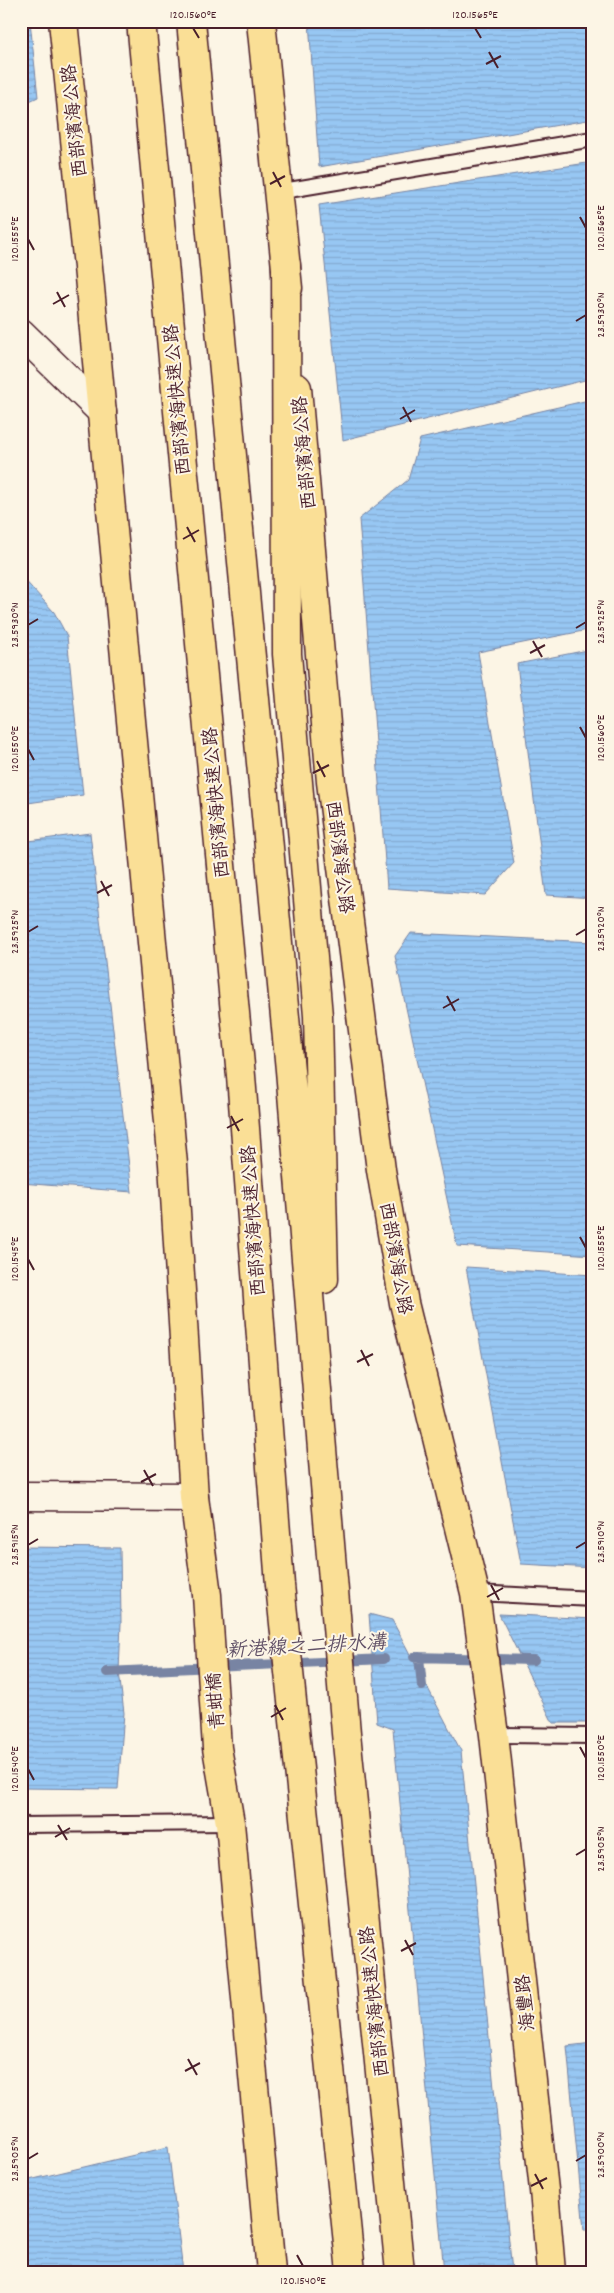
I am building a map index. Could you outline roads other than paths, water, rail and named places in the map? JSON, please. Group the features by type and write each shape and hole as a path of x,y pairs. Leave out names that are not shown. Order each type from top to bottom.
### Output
{"main road":[{"name":"西部濱海公路","path":"63,21 173,1164 194,1497 207,1595"},
{"name":"西部濱海快速公路","path":"141,21 240,1066 280,1586 351,2272"},
{"path":"191,21 290,1070 332,1578"},
{"name":"西部濱海公路","path":"261,21 277,192 286,265 332,782 381,1170 404,1304 475,1593"},
{"path":"286,265 287,654 318,1016 332,1578"},
{"name":"西部濱海快速公路","path":"332,1578 400,2272"},
{"path":"475,1593 494,1735"},
{"name":"青蚶橋","path":"207,1595 217,1748 230,1823"},
{"name":"海豐路","path":"494,1735 544,2190 551,2272"},
{"path":"230,1823 271,2272"}],"street":[{"path":"21,333 102,412"},
{"path":"21,1496 194,1497"}],"lane":[{"path":"277,192 593,139"},
{"path":"475,1593 593,1599"},
{"path":"494,1735 593,1736"},
{"path":"21,1825 230,1823"}],"water":[{"path":"21,21 30,21 38,97 21,105"},
{"path":"309,21 593,21 593,119 319,167"},
{"path":"593,162 593,378 343,440 319,205"},
{"path":"593,399 593,629 478,652 514,863 485,895 387,888 359,519 408,480 420,439"},
{"path":"21,576 54,612 67,636 83,795 21,804"},
{"path":"593,649 593,898 546,895 517,664"},
{"path":"90,833 132,1192 21,1183 21,842"},
{"path":"411,933 593,942 593,1255 457,1246 395,956"},
{"path":"466,1267 593,1275 593,1568 521,1564"},
{"path":"21,1547 120,1548 121,1623 119,1672 124,1713 118,1789 21,1788"},
{"path":"369,1614 392,1620 461,1751 512,2272 444,2272 393,1729 377,1723"},
{"path":"499,1614 593,1619 593,1723 553,1723"},
{"path":"593,2043 593,2230 584,2230 567,2046"},
{"path":"168,2147 183,2272 24,2272 21,2264 21,2182"}],"waterway":[{"name":"新港線之二排水溝","path":"414,1657 534,1660"},
{"path":"419,1657 422,1686"},
{"name":"新港線之二排水溝","path":"107,1672 384,1659"}]}
